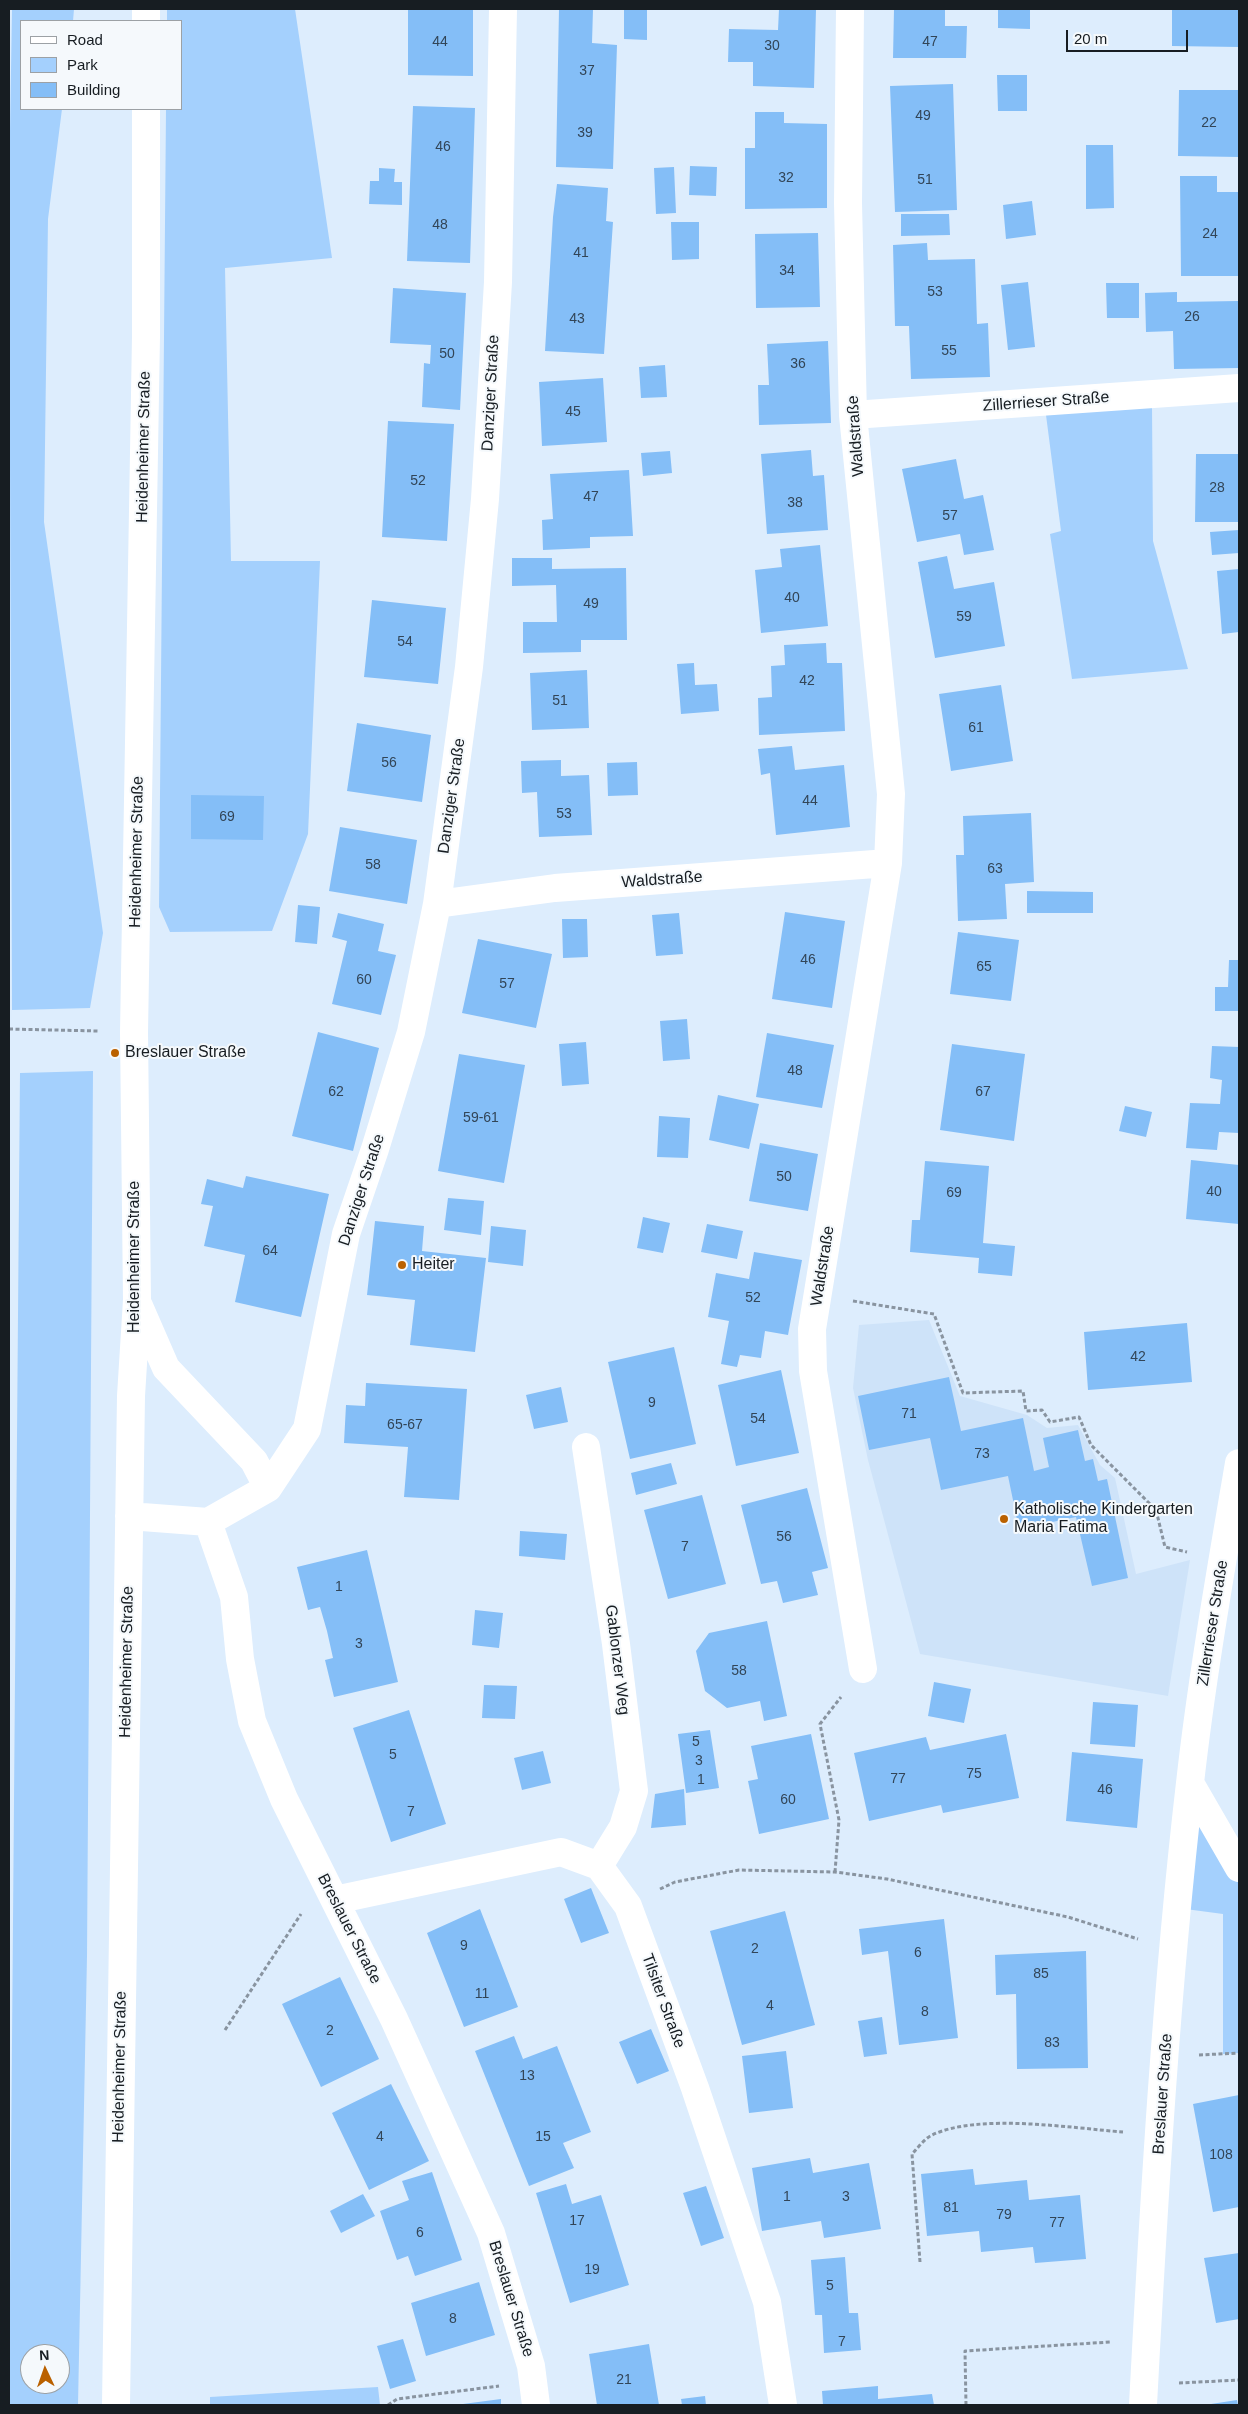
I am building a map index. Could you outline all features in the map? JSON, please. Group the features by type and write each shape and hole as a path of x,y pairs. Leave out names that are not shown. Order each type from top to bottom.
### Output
{"street":[{"name":"Danziger Straße","path":"208,1522 268,1488 307,1429 346,1234 412,1032 437,904 469,667 485,499 498,282 503,9"},
{"name":"Waldstraße","path":"850,9 848,203 853,415 890,794 888,863 812,1329 813,1371 863,1669"},
{"name":"Heidenheimer Straße","path":"116,2405 131,1396 137,1300 134,1032 145,355 146,110"},
{"name":"Zillerrieser Straße","path":"853,415 1239,388"},
{"name":"Waldstraße","path":"437,904 555,888 888,863"},
{"path":"137,1300 166,1368 254,1461 268,1488"},
{"name":"Gablonzer Weg","path":"586,1447 616,1644 634,1791 624,1827 599,1866"},
{"name":"Zillerrieser Straße","path":"1190,1783 1211,1625 1239,1463"},
{"path":"129,1516 208,1522"},
{"name":"Breslauer Straße","path":"208,1522 234,1597 240,1659 252,1721 284,1799 394,2020 491,2233 531,2366 535,2394"},
{"path":"1190,1783 1239,1868"},
{"name":"Breslauer Straße","path":"1143,2395 1174,1950 1190,1783"},
{"path":"329,1889 561,1852 599,1866"},
{"name":"Tilsiter Straße","path":"599,1866 628,1906 695,2088 767,2302 782,2405"}],"path":[{"path":"9,1029 67,1031"},
{"path":"818,1295 934,1314 963,1393 1023,1391 1026,1411 1042,1410 1050,1422 1079,1418 1091,1446 1156,1510 1165,1547 1222,1561"},
{"path":"835,1872 839,1820 820,1724 863,1669"},
{"path":"628,1906 674,1882 739,1870 835,1872 887,1879 1068,1917 1174,1950"},
{"path":"225,2030 329,1889"},
{"path":"920,2262 912,2154 929,2136 952,2127 997,2123 1160,2135"},
{"path":"966,2405 965,2351 1146,2340"},
{"path":"1143,2395 1239,2380"},
{"path":"388,2405 397,2398 535,2394"}],"shaded area":[{"name":"Katholische Kindergarten Maria Fatima","path":"929,1320 960,1396 1027,1415 1047,1428 1078,1425 1100,1465 1115,1478 1136,1574 1190,1560 1168,1696 920,1654 868,1460 853,1388 859,1325"}],"green space":[{"path":"12,9 74,9 73,20 20,20 20,110 62,110 48,219 44,522 103,933 90,1008 12,1010 9,192"},
{"path":"167,9 295,9 332,258 225,268 231,561 320,561 308,834 272,931 170,932 159,907 166,110 182,110 182,20 167,20"},
{"path":"1152,406 1153,541 1188,669 1072,679 1050,534 1061,531 1046,415"},
{"path":"93,1071 87,1956 78,2405 9,2405 20,1073"},
{"path":"1190,1783 1239,1868 1239,2053 1223,2054 1223,1914 1178,1908"},
{"path":"378,2387 380,2405 210,2405 210,2397"}],"building":[{"path":"408,9 473,10 473,76 408,75"},
{"path":"559,9 593,9 592,43 617,45 613,169 556,167"},
{"path":"779,9 816,9 814,88 753,86 753,62 728,62 729,29 778,30"},
{"path":"894,9 945,9 945,26 967,26 966,58 893,58"},
{"path":"998,9 1030,9 1030,29 998,28"},
{"path":"1172,9 1239,9 1239,47 1172,46"},
{"path":"624,10 647,10 647,40 624,39"},
{"path":"997,75 1027,75 1027,111 998,111"},
{"path":"953,84 957,210 895,212 890,86"},
{"path":"1179,90 1239,90 1239,157 1178,156"},
{"path":"413,106 475,108 470,263 407,261"},
{"path":"755,112 784,112 784,123 827,124 827,208 745,209 745,148 755,148"},
{"path":"1086,145 1113,145 1114,208 1086,209"},
{"path":"690,166 717,167 716,196 689,195"},
{"path":"674,167 676,213 656,214 654,168"},
{"path":"379,168 395,169 394,182 402,182 402,205 369,204 370,181 379,181"},
{"path":"1180,176 1217,176 1217,192 1239,192 1239,276 1181,276"},
{"path":"557,184 608,188 606,221 613,222 604,354 545,351 553,217"},
{"path":"1032,201 1036,235 1006,239 1003,205"},
{"path":"901,214 949,214 950,235 901,236"},
{"path":"671,222 699,222 699,259 672,260"},
{"path":"818,233 820,307 756,308 755,234"},
{"path":"927,243 928,260 975,259 977,324 988,323 990,377 911,379 909,326 895,326 893,245"},
{"path":"1028,282 1035,347 1008,350 1001,285"},
{"path":"1106,283 1139,283 1139,318 1107,318"},
{"path":"393,288 466,293 460,410 422,407 424,363 430,364 431,345 390,343"},
{"path":"1177,292 1177,302 1238,301 1239,368 1174,369 1173,331 1146,332 1145,293"},
{"path":"828,341 831,423 759,425 758,385 769,385 767,344"},
{"path":"665,365 667,397 641,398 639,367"},
{"path":"603,378 607,442 542,446 539,382"},
{"path":"388,421 454,424 447,541 382,537"},
{"path":"811,450 813,476 824,475 828,530 767,534 761,454"},
{"path":"670,451 672,473 643,476 641,453"},
{"path":"1196,454 1239,454 1239,522 1195,522"},
{"path":"956,459 964,499 983,495 994,550 964,555 960,534 917,542 902,469"},
{"path":"629,470 633,536 590,537 590,548 543,550 542,520 553,519 550,474"},
{"path":"1239,530 1239,553 1212,555 1210,532"},
{"path":"820,545 828,626 761,633 755,570 782,567 780,549"},
{"path":"947,556 954,589 994,582 1005,646 935,658 918,562"},
{"path":"512,558 552,558 552,569 626,568 627,640 581,640 581,652 523,653 523,622 557,622 556,585 512,586"},
{"path":"1239,569 1239,632 1222,634 1217,571"},
{"path":"372,600 446,608 438,684 364,677"},
{"path":"826,643 827,663 842,663 845,731 759,735 758,698 772,697 771,666 785,665 784,645"},
{"path":"694,663 695,685 717,684 719,711 681,714 677,664"},
{"path":"587,670 589,728 532,730 530,673"},
{"path":"1001,685 1013,761 951,771 939,694"},
{"path":"357,723 431,735 422,802 347,791"},
{"path":"792,746 795,770 844,765 850,827 776,835 770,773 761,775 758,749"},
{"path":"561,760 561,776 589,775 592,835 539,837 537,792 522,793 521,761"},
{"path":"637,762 638,795 608,796 607,763"},
{"path":"191,795 264,796 263,840 191,839"},
{"path":"1031,813 1034,882 1005,884 1007,919 958,921 956,855 964,855 963,816"},
{"path":"340,827 417,840 407,904 329,891"},
{"path":"1027,891 1093,892 1093,913 1027,913"},
{"path":"298,905 320,907 317,944 295,942"},
{"path":"785,912 845,921 832,1008 772,999"},
{"path":"338,913 384,924 378,951 396,955 381,1015 332,1004 347,941 332,937"},
{"path":"679,913 683,954 656,956 652,915"},
{"path":"562,919 587,919 588,957 563,958"},
{"path":"958,932 1019,940 1011,1001 950,994"},
{"path":"478,939 552,954 536,1028 462,1013"},
{"path":"1229,960 1239,960 1239,1011 1215,1011 1215,987 1228,987"},
{"path":"687,1019 690,1059 663,1061 660,1021"},
{"path":"318,1032 379,1048 353,1151 292,1136"},
{"path":"767,1033 834,1045 822,1108 756,1097"},
{"path":"586,1042 589,1084 562,1086 559,1044"},
{"path":"952,1044 1025,1054 1014,1141 940,1130"},
{"path":"1212,1046 1239,1047 1239,1133 1219,1132 1217,1150 1186,1148 1190,1103 1220,1104 1222,1080 1210,1078"},
{"path":"459,1054 525,1065 504,1183 438,1171"},
{"path":"718,1095 759,1104 749,1149 709,1140"},
{"path":"1125,1106 1152,1112 1146,1137 1119,1131"},
{"path":"659,1116 690,1118 688,1158 657,1157"},
{"path":"760,1143 818,1154 808,1211 749,1201"},
{"path":"1191,1160 1239,1165 1239,1224 1186,1219"},
{"path":"925,1161 989,1166 983,1243 1015,1246 1012,1276 978,1273 979,1258 910,1252 912,1220 920,1220"},
{"path":"246,1176 329,1194 301,1317 235,1302 245,1255 204,1246 213,1206 201,1204 207,1179 243,1188"},
{"path":"448,1198 484,1201 481,1235 444,1230"},
{"path":"643,1217 670,1223 663,1253 637,1248"},
{"path":"375,1221 424,1226 422,1251 486,1258 475,1352 410,1345 415,1300 367,1295"},
{"path":"707,1224 743,1231 737,1259 701,1252"},
{"path":"491,1226 526,1230 523,1266 488,1262"},
{"path":"754,1252 802,1260 788,1335 765,1331 761,1358 740,1355 737,1367 721,1364 729,1321 708,1317 716,1273 749,1279"},
{"path":"1187,1323 1192,1382 1088,1390 1084,1332"},
{"path":"674,1347 696,1444 630,1459 608,1362"},
{"path":"781,1370 799,1453 736,1466 718,1385"},
{"path":"949,1377 961,1431 1023,1418 1034,1471 1049,1467 1043,1438 1078,1430 1085,1461 1093,1459 1098,1481 1107,1479 1128,1578 1092,1586 1076,1517 1019,1529 1008,1476 941,1490 930,1438 869,1450 858,1396"},
{"path":"366,1383 467,1389 459,1500 404,1497 408,1447 344,1443 346,1405 365,1406"},
{"path":"561,1387 568,1422 534,1429 526,1395"},
{"path":"671,1463 677,1484 636,1495 631,1473"},
{"path":"807,1488 828,1568 812,1572 818,1595 783,1603 777,1581 761,1584 741,1505"},
{"path":"702,1495 726,1584 668,1599 644,1510"},
{"path":"520,1531 567,1534 565,1560 519,1556"},
{"path":"367,1550 398,1682 334,1697 325,1660 333,1658 327,1631 320,1607 308,1610 297,1567"},
{"path":"475,1610 503,1613 499,1648 472,1645"},
{"path":"767,1621 787,1716 764,1721 760,1701 727,1708 705,1691 696,1651 709,1633"},
{"path":"934,1682 971,1689 964,1723 928,1716"},
{"path":"484,1685 517,1686 515,1719 482,1718"},
{"path":"1093,1702 1138,1705 1135,1747 1090,1744"},
{"path":"409,1710 446,1824 391,1842 353,1728"},
{"path":"710,1730 719,1788 686,1793 678,1734"},
{"path":"811,1734 829,1819 759,1834 748,1781 758,1779 751,1746"},
{"path":"1006,1734 1019,1798 943,1813 941,1805 869,1821 854,1753 926,1737 930,1750"},
{"path":"543,1751 551,1783 522,1790 514,1758"},
{"path":"1072,1752 1143,1759 1137,1828 1066,1821"},
{"path":"684,1789 686,1825 651,1828 655,1794"},
{"path":"591,1888 609,1933 581,1943 564,1899"},
{"path":"480,1909 518,2007 464,2027 427,1933"},
{"path":"785,1911 815,2025 742,2045 710,1931"},
{"path":"944,1919 958,2038 899,2045 888,1951 862,1955 859,1929"},
{"path":"1086,1951 1088,2068 1017,2069 1016,1994 996,1995 995,1955"},
{"path":"340,1977 379,2059 321,2087 282,2004"},
{"path":"882,2017 887,2054 864,2057 858,2021"},
{"path":"651,2029 669,2071 637,2084 619,2042"},
{"path":"514,2036 523,2059 557,2046 591,2132 563,2143 574,2168 529,2186 475,2051"},
{"path":"786,2051 793,2108 749,2113 742,2056"},
{"path":"391,2084 429,2161 369,2190 332,2113"},
{"path":"1239,2095 1239,2207 1213,2212 1193,2104"},
{"path":"810,2158 813,2173 869,2163 881,2229 824,2238 821,2221 762,2231 752,2168"},
{"path":"973,2169 975,2185 1027,2180 1029,2200 1080,2195 1086,2259 1035,2263 1033,2247 981,2252 979,2231 927,2236 921,2174"},
{"path":"432,2172 462,2260 415,2276 408,2256 397,2260 380,2211 409,2200 402,2181"},
{"path":"566,2184 572,2204 601,2195 629,2285 570,2303 536,2193"},
{"path":"706,2186 724,2238 701,2246 683,2193"},
{"path":"363,2194 375,2216 341,2233 330,2211"},
{"path":"1239,2253 1239,2319 1216,2323 1204,2258"},
{"path":"845,2257 849,2313 858,2313 861,2350 824,2353 822,2315 815,2315 811,2260"},
{"path":"479,2282 495,2335 426,2356 411,2303"},
{"path":"403,2339 416,2381 390,2389 377,2346"},
{"path":"649,2344 659,2405 597,2405 589,2354"},
{"path":"878,2386 878,2399 932,2394 934,2405 823,2405 822,2391"},
{"path":"705,2396 706,2405 682,2405 681,2399"},
{"path":"501,2399 501,2405 463,2405 463,2404"},
{"path":"1237,2400 1238,2405 1211,2405 1211,2404"}],"place":[{"name":"Breslauer Straße","path":"115,1053"},
{"name":"Heiter","path":"402,1265"},
{"name":"Katholische Kindergarten Maria Fatima","path":"1004,1519"}]}
